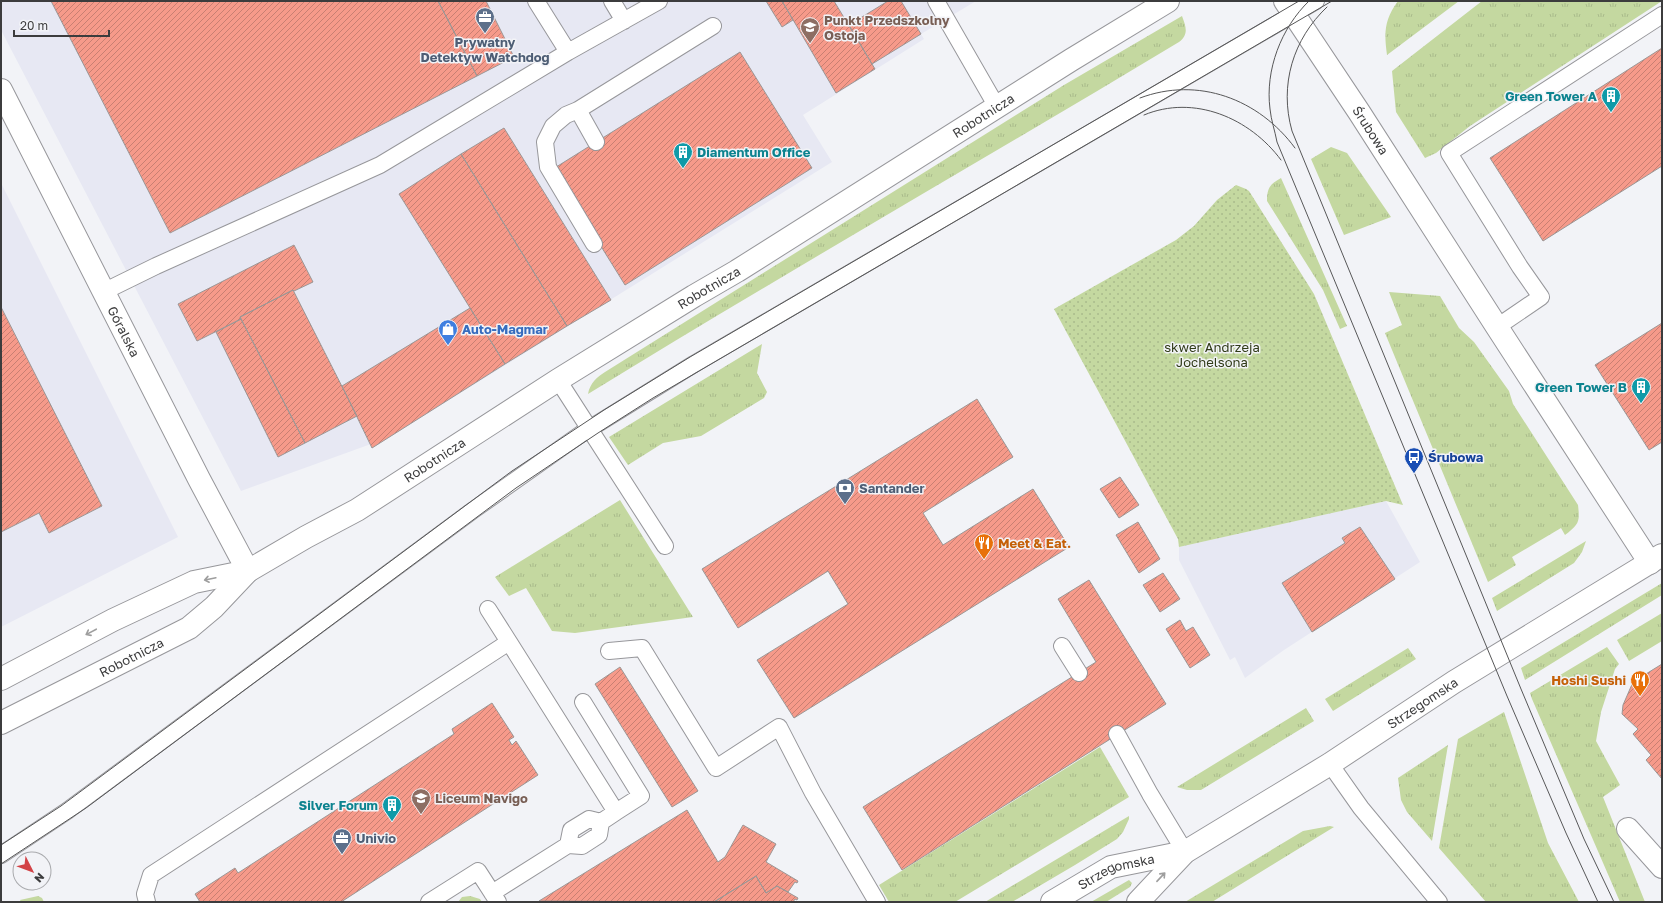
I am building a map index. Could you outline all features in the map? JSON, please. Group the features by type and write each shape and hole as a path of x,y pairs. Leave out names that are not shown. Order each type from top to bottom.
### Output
{"street":[{"name":"Robotnicza","path":"1,723 189,628 214,607 248,571 306,537 357,510 558,380 737,271 1168,1"},
{"name":"Śrubowa","path":"1289,8 1362,117 1497,327 1656,559"},
{"name":"Góralska","path":"4,102 248,571"},
{"name":"Strzegomska","path":"1138,902 1184,852 1330,764 1454,682 1656,559"},
{"name":"Robotnicza","path":"1,679 113,620 194,582 248,571"},
{"path":"1628,829 1662,867"},
{"name":"Strzegomska","path":"1052,902 1111,867 1184,852"}],"lane":[{"path":"536,1 568,52"},
{"path":"612,1 624,21"},
{"path":"103,292 156,266 380,165 568,52 659,1"},
{"path":"936,1 997,107"},
{"path":"1,855 67,811 477,507 589,429 694,364 1289,8 1316,1"},
{"path":"1497,327 1541,297 1520,267 1448,153 1662,15"},
{"path":"594,244 548,167 545,142 553,126 566,115 578,110 713,26"},
{"path":"578,110 596,142"},
{"path":"558,380 665,546"},
{"path":"488,609 616,812"},
{"path":"146,902 145,894 151,875 509,642"},
{"path":"1062,646 1079,673"},
{"path":"609,651 642,648 716,768 779,727 813,793 877,902"},
{"path":"429,902 478,871 495,898 568,845 582,846 599,835 601,822 641,796 583,702"},
{"path":"1117,734 1184,852"},
{"path":"1330,764 1361,808 1439,902"}],"shaded area":[{"path":"1,1 976,1 921,34 924,39 803,115 832,162 372,448 371,444 241,491 1,30"},
{"path":"1,183 178,537 1,627"},
{"path":"1386,501 1420,562 1284,650 1245,678 1235,657 1230,660 1179,560 1179,547"}],"green space":[{"path":"1398,1 1459,1 1387,55 1385,40 1386,27 1390,14"},
{"path":"1482,1 1662,1 1470,126 1436,153 1425,158 1396,112 1392,71"},
{"path":"1182,16 1186,30 1184,36 1179,42 735,305 588,394 594,381 605,372 1064,85"},
{"path":"1331,147 1347,153 1391,217 1344,235 1311,159"},
{"path":"1281,178 1347,326 1340,329 1323,290 1267,201 1270,187 1274,182"},
{"name":"skwer Andrzeja Jochelsona","path":"1236,185 1249,191 1314,294 1403,505 1386,501 1179,547 1178,539 1054,309 1176,240 1194,226 1217,200"},
{"path":"1389,292 1440,296 1459,328 1474,342 1509,391 1513,404 1578,505 1578,522 1570,531 1565,535 1561,528 1512,557 1516,565 1488,582 1385,333 1402,325"},
{"path":"762,344 757,373 767,392 764,398 701,436 663,443 628,465 609,437"},
{"path":"620,500 693,617 575,633 552,631 526,588 509,596 495,577"},
{"path":"1586,541 1582,552 1574,563 1497,611 1492,598"},
{"path":"1662,583 1662,595 1525,680 1521,668"},
{"path":"1662,613 1662,641 1629,661 1617,640"},
{"path":"1607,647 1619,664 1615,669 1601,712 1596,741 1620,785 1603,797 1645,902 1620,902 1530,693"},
{"path":"1408,648 1416,659 1333,711 1325,699"},
{"path":"1306,708 1314,721 1201,790 1187,790 1177,787"},
{"path":"1504,712 1548,843 1579,902 1486,902 1439,848 1458,739"},
{"path":"1448,745 1432,841 1407,812 1401,800 1398,778"},
{"path":"1100,747 1129,797 955,902 889,902 879,885"},
{"path":"1129,816 1123,832 1117,839 1075,865 1012,902 985,902"},
{"path":"1330,826 1334,827 1212,902 1185,902 1303,831"},
{"path":"1129,880 1132,883 1130,887 1106,902 1091,902"},
{"path":"38,896 42,898 44,902 21,902 20,900"},
{"path":"470,896 480,899 482,902 458,902 462,897"}],"building":[{"path":"51,1 438,1 477,76 170,233"},
{"path":"438,1 486,1 514,57 477,76"},
{"path":"766,1 782,1 793,20 782,27"},
{"path":"782,1 834,1 875,69 836,93"},
{"path":"888,1 901,1 921,34 872,64 849,25"},
{"name":"Green Tower A","path":"1662,48 1662,166 1543,241 1490,158"},
{"name":"Diamentum Office","path":"740,52 812,168 625,285 553,169"},
{"path":"504,128 611,300 567,326 461,154"},
{"path":"461,154 567,326 505,364 399,194"},
{"path":"294,245 313,282 294,291 293,290 240,317 241,319 197,341 178,304"},
{"path":"293,290 357,416 305,443 240,317"},
{"path":"1,307 102,506 49,533 39,513 1,532"},
{"path":"470,308 505,364 372,448 342,386"},
{"path":"241,319 305,443 278,457 216,332"},
{"name":"Green Tower B","path":"1662,323 1662,442 1649,450 1595,365"},
{"path":"977,399 1013,457 923,513 943,545 1033,489 1069,547 794,718 757,660 848,604 828,571 738,628 702,569"},
{"path":"1120,477 1139,505 1119,518 1100,489"},
{"path":"1138,522 1160,559 1139,573 1116,535"},
{"path":"1360,527 1395,579 1312,632 1282,583 1345,543 1342,538"},
{"path":"1163,573 1180,599 1160,612 1143,585"},
{"path":"1089,580 1166,704 902,870 863,807 1096,662 1058,599"},
{"path":"1180,620 1186,631 1193,627 1210,655 1190,668 1166,629"},
{"path":"1662,664 1662,779 1646,760 1651,755 1633,734 1638,729 1622,714 1623,705 1633,682"},
{"path":"620,667 698,791 672,807 595,684"},
{"name":"Silver Forum","path":"492,703 514,737 509,740 512,745 516,741 538,775 341,902 200,902 195,894 235,868 238,873 454,734 452,729"},
{"path":"687,810 718,862 725,857 743,825 776,844 766,862 798,881 797,883 795,882 788,892 777,886 766,893 756,876 714,902 539,901"},
{"path":"756,876 766,893 777,886 798,898 797,900 795,899 793,902 714,902"}],"tram line":[{"path":"1,845 61,806 512,471 604,410 690,357 1299,1"},
{"path":"1309,1 1290,24 1277,50 1273,65 1269,94 1277,142 1507,696 1566,833 1598,902"},
{"path":"1,864 86,808 516,488 598,433 653,398 1332,1"},
{"path":"1327,7 1305,33 1292,64 1288,80 1287,97 1288,114 1292,131 1521,689 1584,839 1614,902"},
{"path":"1140,98 1162,92 1184,90 1205,91 1226,96 1264,116 1295,148"},
{"path":"1144,115 1163,109 1182,107 1201,109 1220,114 1254,132 1281,160"}],"place":[{"name":"Prywatny Detektyw Watchdog","path":"485,34"},
{"name":"Punkt Przedszkolny Ostoja","path":"810,44"},
{"name":"Green Tower A","path":"1611,113"},
{"name":"Diamentum Office","path":"683,169"},
{"name":"Auto-Magmar","path":"448,346"},
{"name":"Green Tower B","path":"1641,404"},
{"name":"Śrubowa","path":"1414,474"},
{"name":"Santander","path":"845,505"},
{"name":"Meet & Eat.","path":"984,560"},
{"name":"Hoshi Sushi","path":"1640,697"},
{"name":"Liceum Navigo","path":"421,815"},
{"name":"Silver Forum","path":"392,822"},
{"name":"Univio","path":"342,855"}]}
